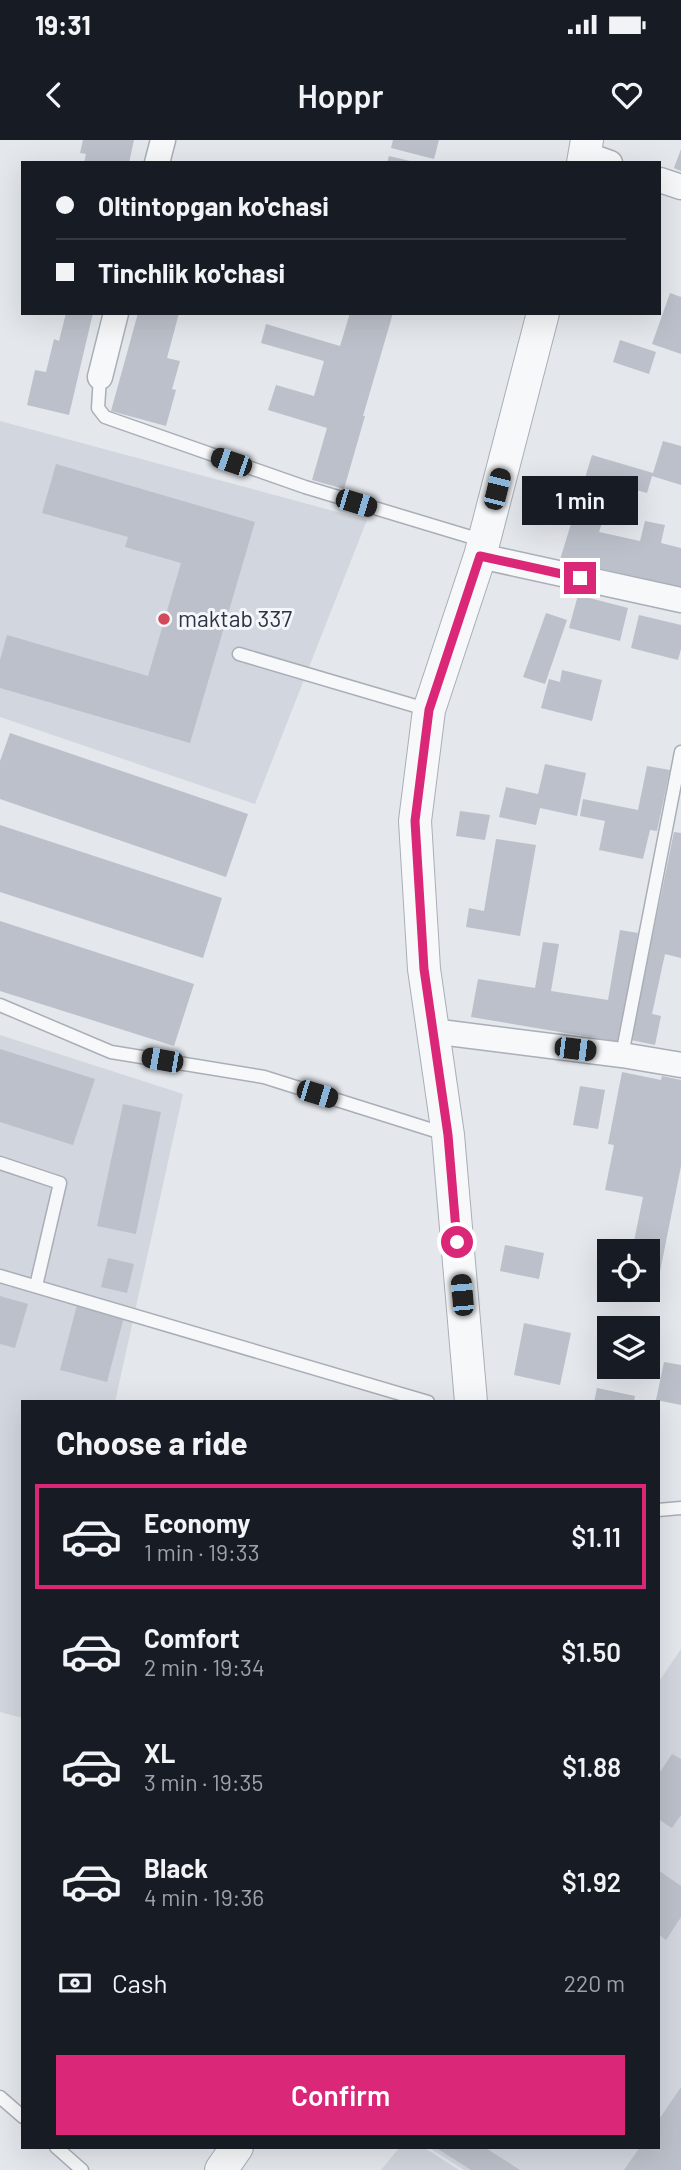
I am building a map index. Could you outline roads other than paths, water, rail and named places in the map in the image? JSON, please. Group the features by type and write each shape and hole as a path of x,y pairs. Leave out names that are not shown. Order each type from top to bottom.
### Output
{"street":[{"path":"157,161 163,140"},
{"path":"661,180 681,187"},
{"path":"100,377 116,315"},
{"path":"471,1400 448,1135 424,969 415,821 429,710 482,549 542,315"},
{"path":"482,549 681,600"},
{"path":"432,1031 681,1065"},
{"path":"220,2170 236,2149"}],"lane":[{"path":"100,377 98,408 105,418 482,549"},
{"path":"239,654 429,710"},
{"path":"622,1055 681,752"},
{"path":"0,1006 111,1052 264,1077 448,1135"},
{"path":"0,1163 60,1183 36,1286"},
{"path":"0,1276 421,1400"},
{"path":"660,1510 681,1507"},
{"path":"0,2097 21,2115"},
{"path":"58,2149 82,2170"}],"place":[{"name":"maktab 337","path":"164,619"}]}
